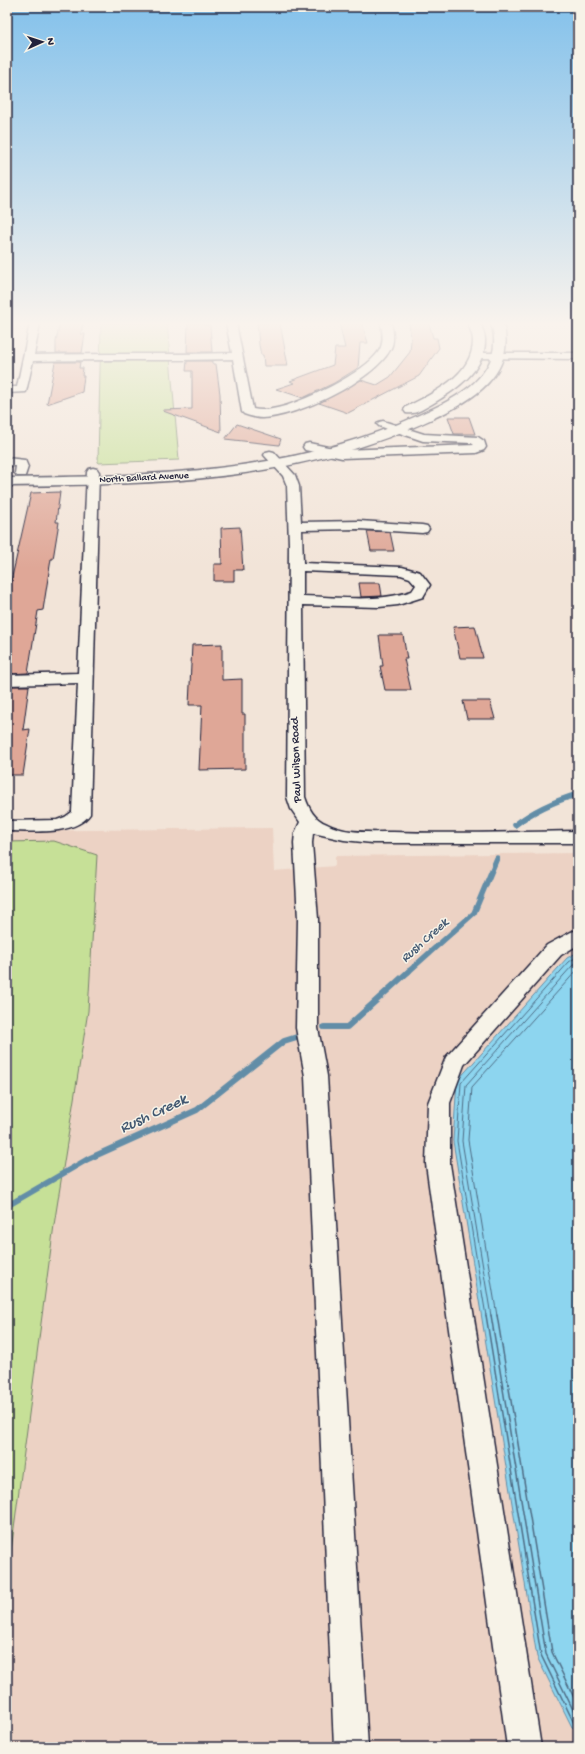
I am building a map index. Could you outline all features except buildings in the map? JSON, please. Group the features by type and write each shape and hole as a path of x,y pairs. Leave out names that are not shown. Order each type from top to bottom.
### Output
{"main road":[{"path":"275,460 309,447 383,424 419,405"},
{"path":"275,460 330,452 405,432 451,405"},
{"name":"North Ballard Avenue","path":"9,476 192,475 275,460"}],"street":[{"path":"247,405 248,412 264,415 298,405"},
{"path":"309,447 342,454 372,454 402,451 476,449 480,447 480,444 474,440 423,436 405,432 383,424"},
{"path":"402,451 411,438 405,432"},
{"name":"Paul Wilson Road","path":"275,460 289,475 293,486 296,600 296,797 298,807 303,816 326,831 370,837 578,837"},
{"path":"7,826 58,825 71,821 81,814 93,476"},
{"path":"295,526 359,525 422,530"},
{"path":"295,567 402,571 415,575 423,585 418,594 398,601 379,603 296,600"},
{"path":"7,680 86,678"},
{"path":"309,821 304,833 303,843 308,927 307,1028 316,1084 351,1747"},
{"path":"524,1747 438,1164 439,1103 454,1062 554,950 578,936"}],"shaded area":[{"path":"272,828 274,871 335,866 335,856 578,853 578,1747 7,1747 7,831"}],"green space":[{"path":"99,405 174,405 179,460 98,463"},
{"path":"54,841 97,855 88,1011 54,1225 7,1581 7,842"}],"water":[{"path":"578,952 578,1730 572,1727 537,1657 453,1141 457,1081 567,958"}],"waterway":[{"name":"Rush Creek","path":"515,825 545,806 578,794"},
{"name":"Rush Creek","path":"408,972 474,913 497,858"},
{"name":"Rush Creek","path":"324,1027 347,1027 409,971"},
{"name":"Rush Creek","path":"7,1206 88,1159 197,1110 284,1041 303,1035"}]}
